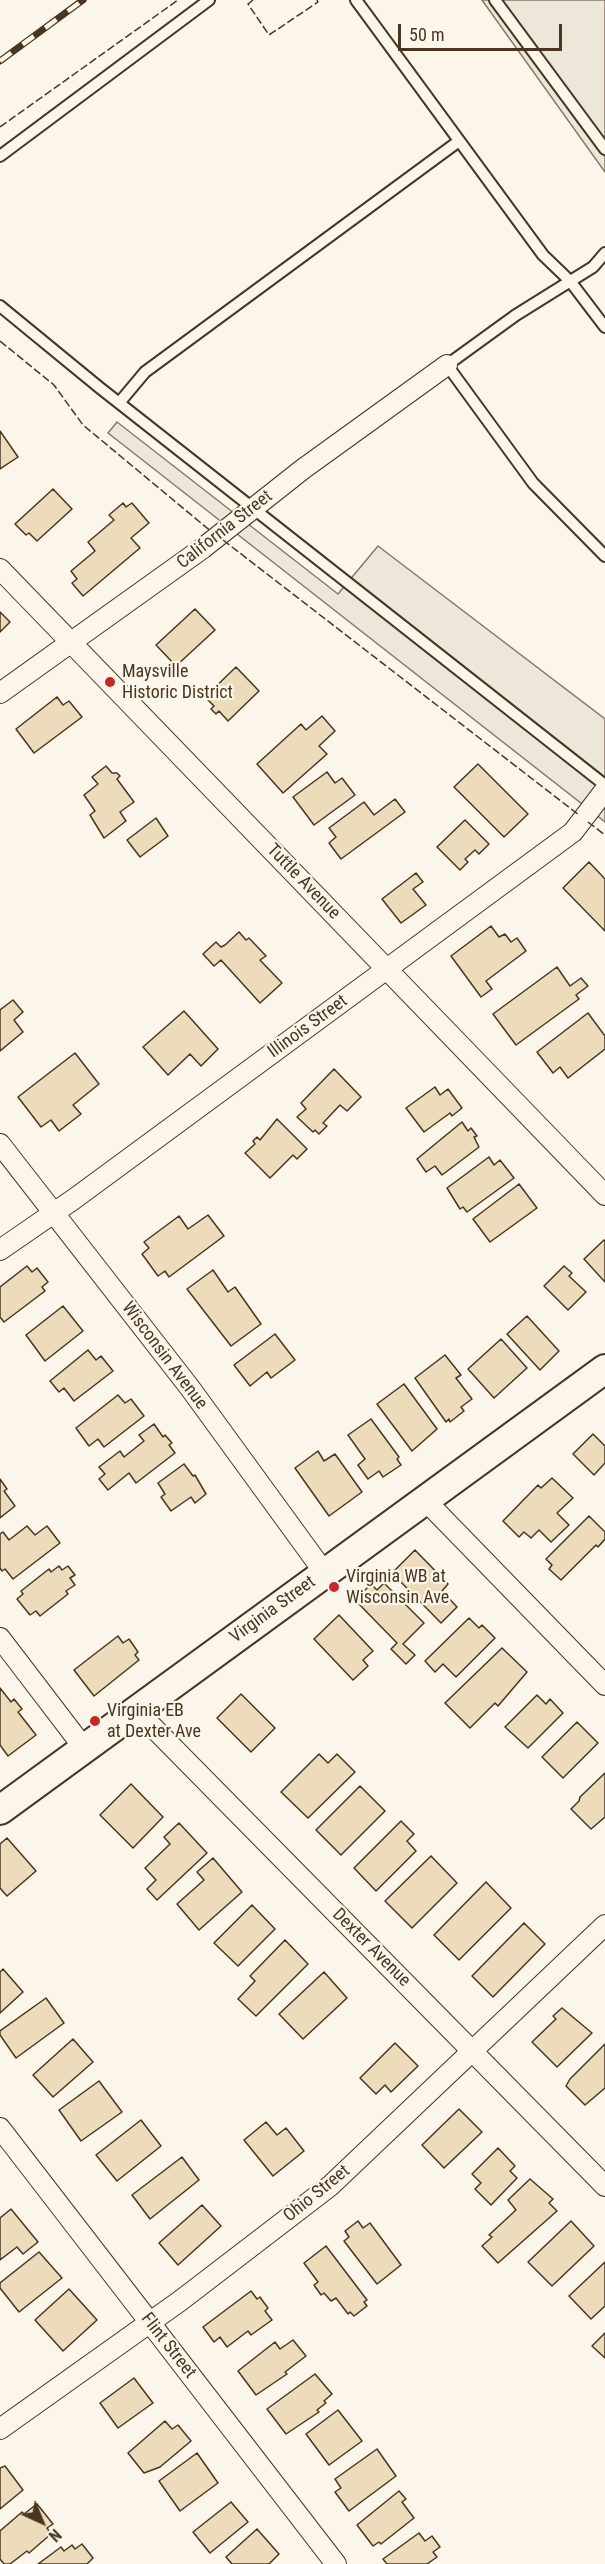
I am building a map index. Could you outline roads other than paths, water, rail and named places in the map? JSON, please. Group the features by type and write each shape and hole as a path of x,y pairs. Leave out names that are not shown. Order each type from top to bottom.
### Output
{"street":[{"name":"California Street","path":"0,693 203,548 303,469 447,364"},
{"name":"Tuttle Avenue","path":"0,569 605,1195"},
{"name":"Illinois Street","path":"0,1250 54,1213 573,832 605,790"},
{"name":"Wisconsin Avenue","path":"0,1144 190,1388 324,1572"},
{"name":"Virginia Street","path":"0,1810 605,1369"},
{"path":"424,1499 605,1685"},
{"path":"0,1638 84,1748"},
{"name":"Dexter Avenue","path":"136,1710 605,2186"},
{"name":"Ohio Street","path":"0,2429 150,2322 330,2186 605,1925"},
{"name":"Flint Street","path":"0,2128 336,2564"}],"lane":[{"path":"0,156 209,0"},
{"path":"356,0 543,255 570,281 605,327"},
{"path":"495,0 605,149"},
{"path":"119,403 145,372 459,141"},
{"path":"605,253 593,267 516,315 447,364 533,483 605,556"},
{"path":"0,306 119,403 605,785"}],"railway":[{"path":"0,61 83,0"}],"place":[{"name":"Maysville Historic District","path":"110,682"},
{"name":"Virginia WB at Wisconsin Ave","path":"334,1587"},
{"name":"Virginia EB at Dexter Ave","path":"95,1721"}]}
